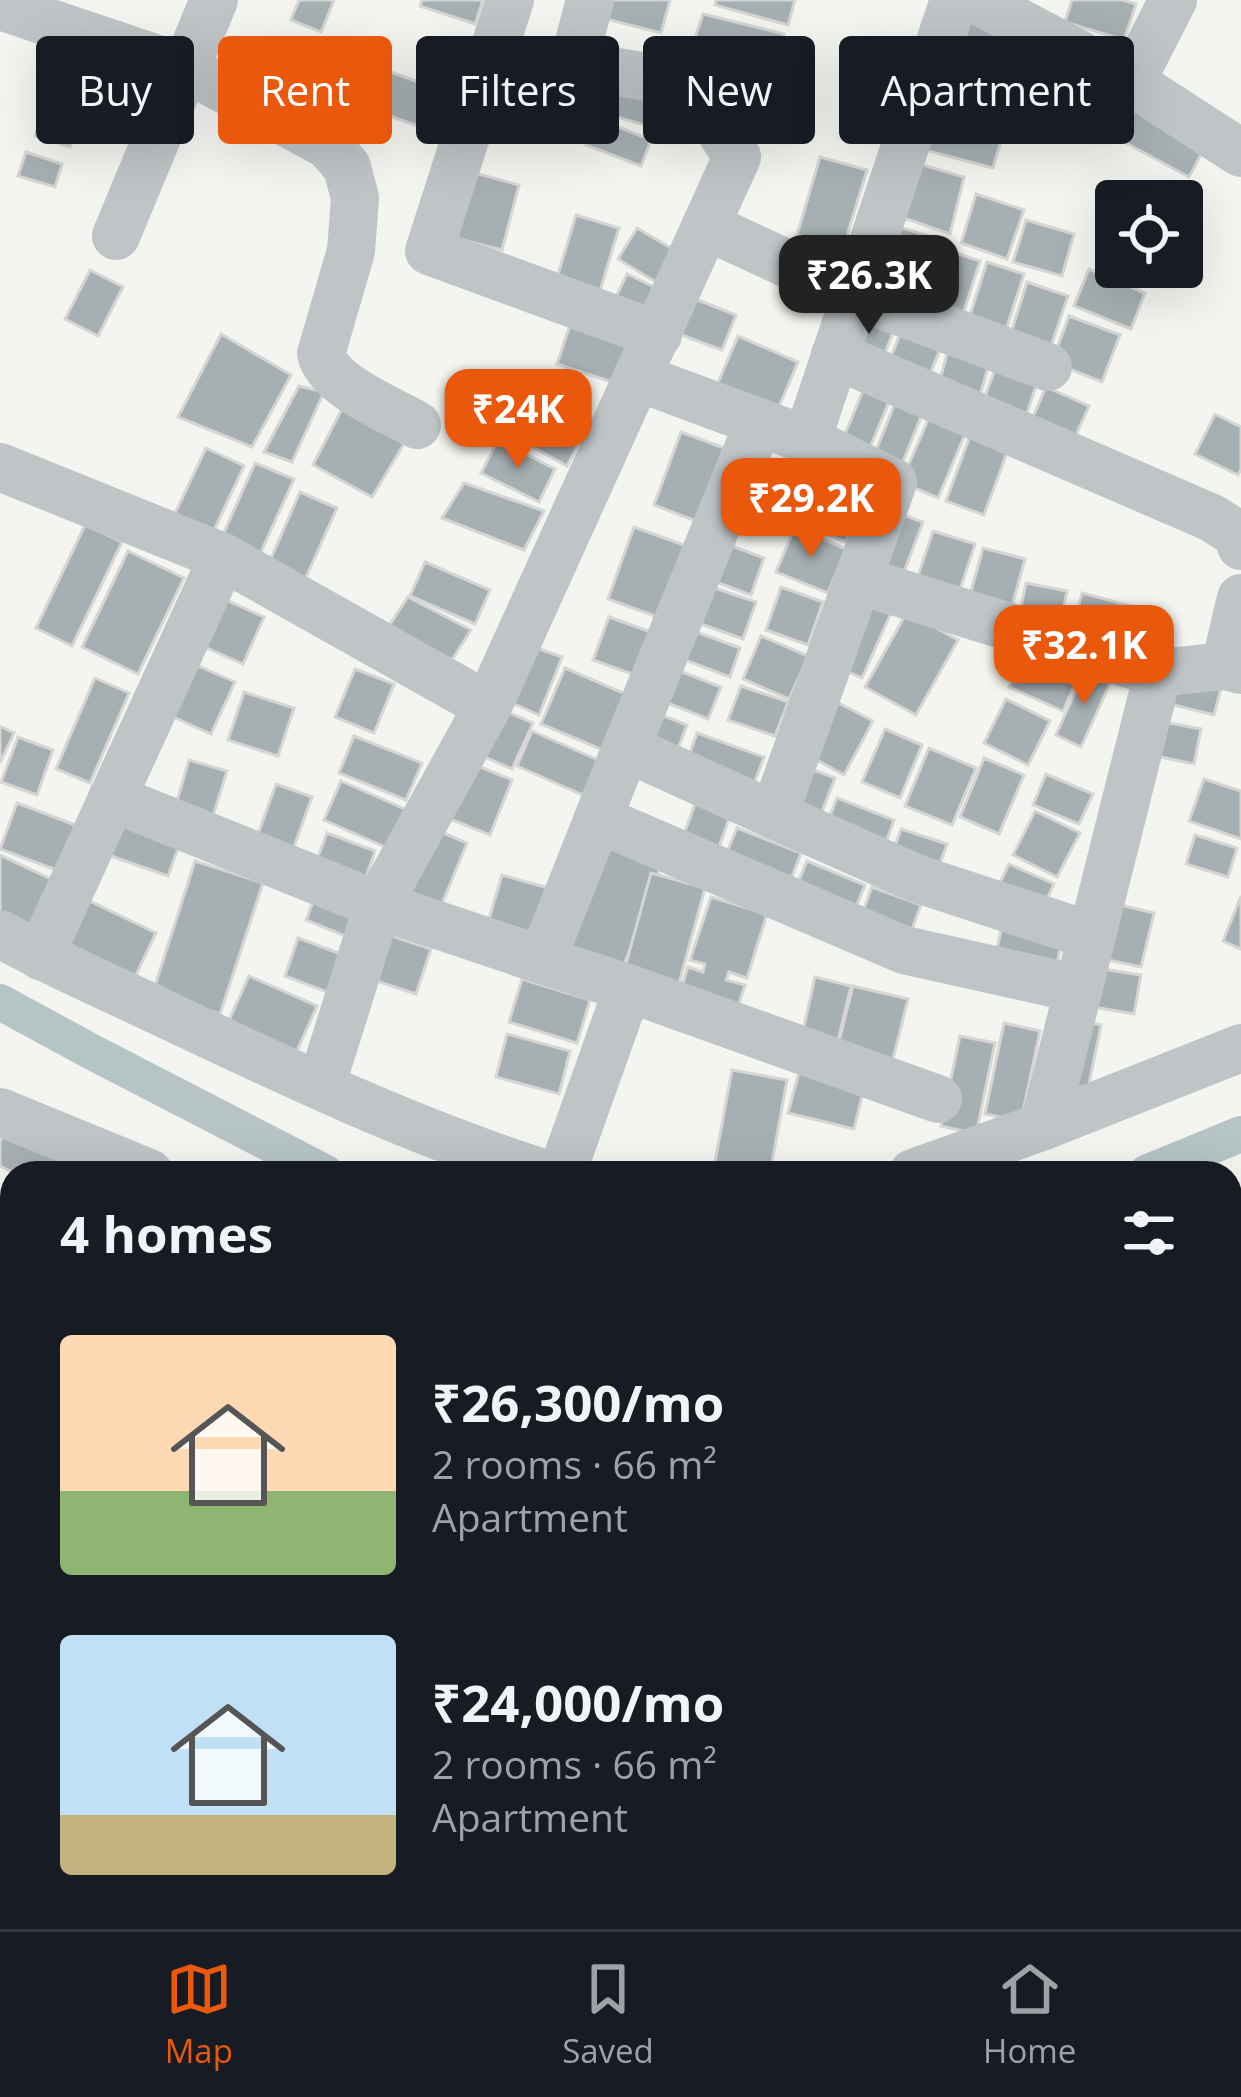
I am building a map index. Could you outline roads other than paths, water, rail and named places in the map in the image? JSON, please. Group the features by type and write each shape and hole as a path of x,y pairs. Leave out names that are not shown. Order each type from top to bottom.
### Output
{"street":[{"path":"194,51 214,0"},
{"path":"429,251 510,0"},
{"path":"321,1086 378,904 488,706 737,157 689,84 617,72 575,56 590,0"},
{"path":"807,440 954,0"},
{"path":"977,0 1045,36"},
{"path":"1134,76 1173,0"},
{"path":"0,6 89,36"},
{"path":"194,73 328,145 347,167 355,198 351,251 321,353 323,364 334,378 417,425"},
{"path":"1134,84 1241,153"},
{"path":"116,236 155,144"},
{"path":"706,226 855,295 1048,367"},
{"path":"353,231 429,251 647,356 759,422 893,482 774,815"},
{"path":"835,355 1212,518 1237,534 1241,546"},
{"path":"542,960 759,422"},
{"path":"1,471 223,557 488,706"},
{"path":"223,557 112,798 20,945 321,1086 506,1161"},
{"path":"858,580 1157,673 1233,668 1241,598"},
{"path":"1044,1126 1157,673"},
{"path":"626,748 918,879 1092,936"},
{"path":"112,798 378,904 938,1099"},
{"path":"598,819 904,950 1078,989"},
{"path":"566,1161 628,988"},
{"path":"946,1161 1241,1048"},
{"path":"0,1112 120,1161"}],"waterway":[{"path":"0,1002 303,1161"},
{"path":"1175,1161 1241,1134"}]}
